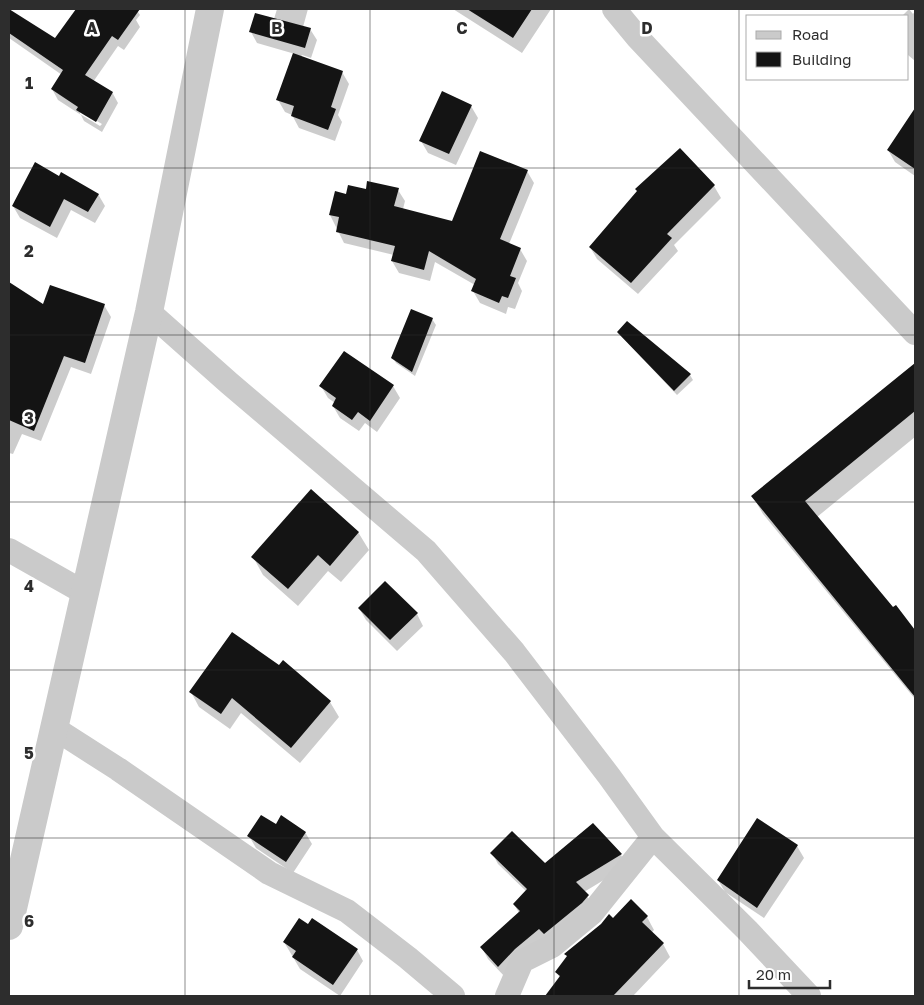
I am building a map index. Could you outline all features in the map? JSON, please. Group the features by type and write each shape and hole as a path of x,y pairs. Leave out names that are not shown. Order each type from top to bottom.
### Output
{"street":[{"path":"9,926 149,312 210,9"},
{"path":"614,9 638,38 915,334"},
{"path":"149,312 237,390 426,551 514,652 653,837 747,930 809,996"},
{"path":"9,550 85,593"},
{"path":"54,728 118,769 269,873 347,911 454,996"},
{"path":"507,996 522,961 552,946 592,913 653,837"}],"building":[{"path":"9,9 55,38 76,9 140,9 118,40 112,36 85,75 113,92 96,122 76,110 78,107 51,89 63,70 9,33"},
{"path":"467,9 532,9 513,38"},
{"path":"255,13 311,28 305,48 249,32"},
{"path":"293,53 343,71 331,107 336,109 328,130 291,116 294,106 276,100"},
{"path":"442,91 472,105 449,154 419,141"},
{"path":"915,108 915,169 887,150"},
{"path":"680,148 715,185 667,234 672,238 631,283 589,247 637,191 635,189"},
{"path":"480,151 528,170 500,239 521,248 510,276 516,278 508,298 502,296 499,303 471,291 476,279 429,251 424,270 391,261 395,246 336,232 339,217 329,215 335,191 346,194 348,185 366,189 367,181 399,188 394,206 452,221"},
{"path":"35,162 59,176 61,172 99,194 88,212 64,199 50,227 12,206"},
{"path":"9,282 43,304 50,285 105,304 85,363 64,356 34,431 9,420"},
{"path":"411,309 433,318 412,372 391,358"},
{"path":"627,321 691,374 674,391 617,332"},
{"path":"344,351 394,385 370,421 358,412 352,420 332,406 336,398 319,386"},
{"path":"915,363 915,411 805,501 893,607 896,605 915,630 915,697 751,496"},
{"path":"311,489 359,532 330,566 318,555 288,589 251,557"},
{"path":"385,581 418,613 390,640 358,608"},
{"path":"232,632 279,665 283,660 331,701 291,748 232,698 221,714 189,692"},
{"path":"261,815 276,824 281,815 306,832 286,862 247,836"},
{"path":"757,818 798,845 757,908 717,880"},
{"path":"593,823 622,854 576,882 589,895 582,903 544,934 539,929 515,949 498,967 480,947 520,911 513,904 527,889 490,853 512,831 545,863"},
{"path":"631,899 648,916 642,922 664,943 613,996 545,996 560,976 555,972 567,956 564,954 601,924 609,914 613,918"},
{"path":"299,918 308,924 312,918 358,949 333,985 292,957 296,951 283,942"}]}
